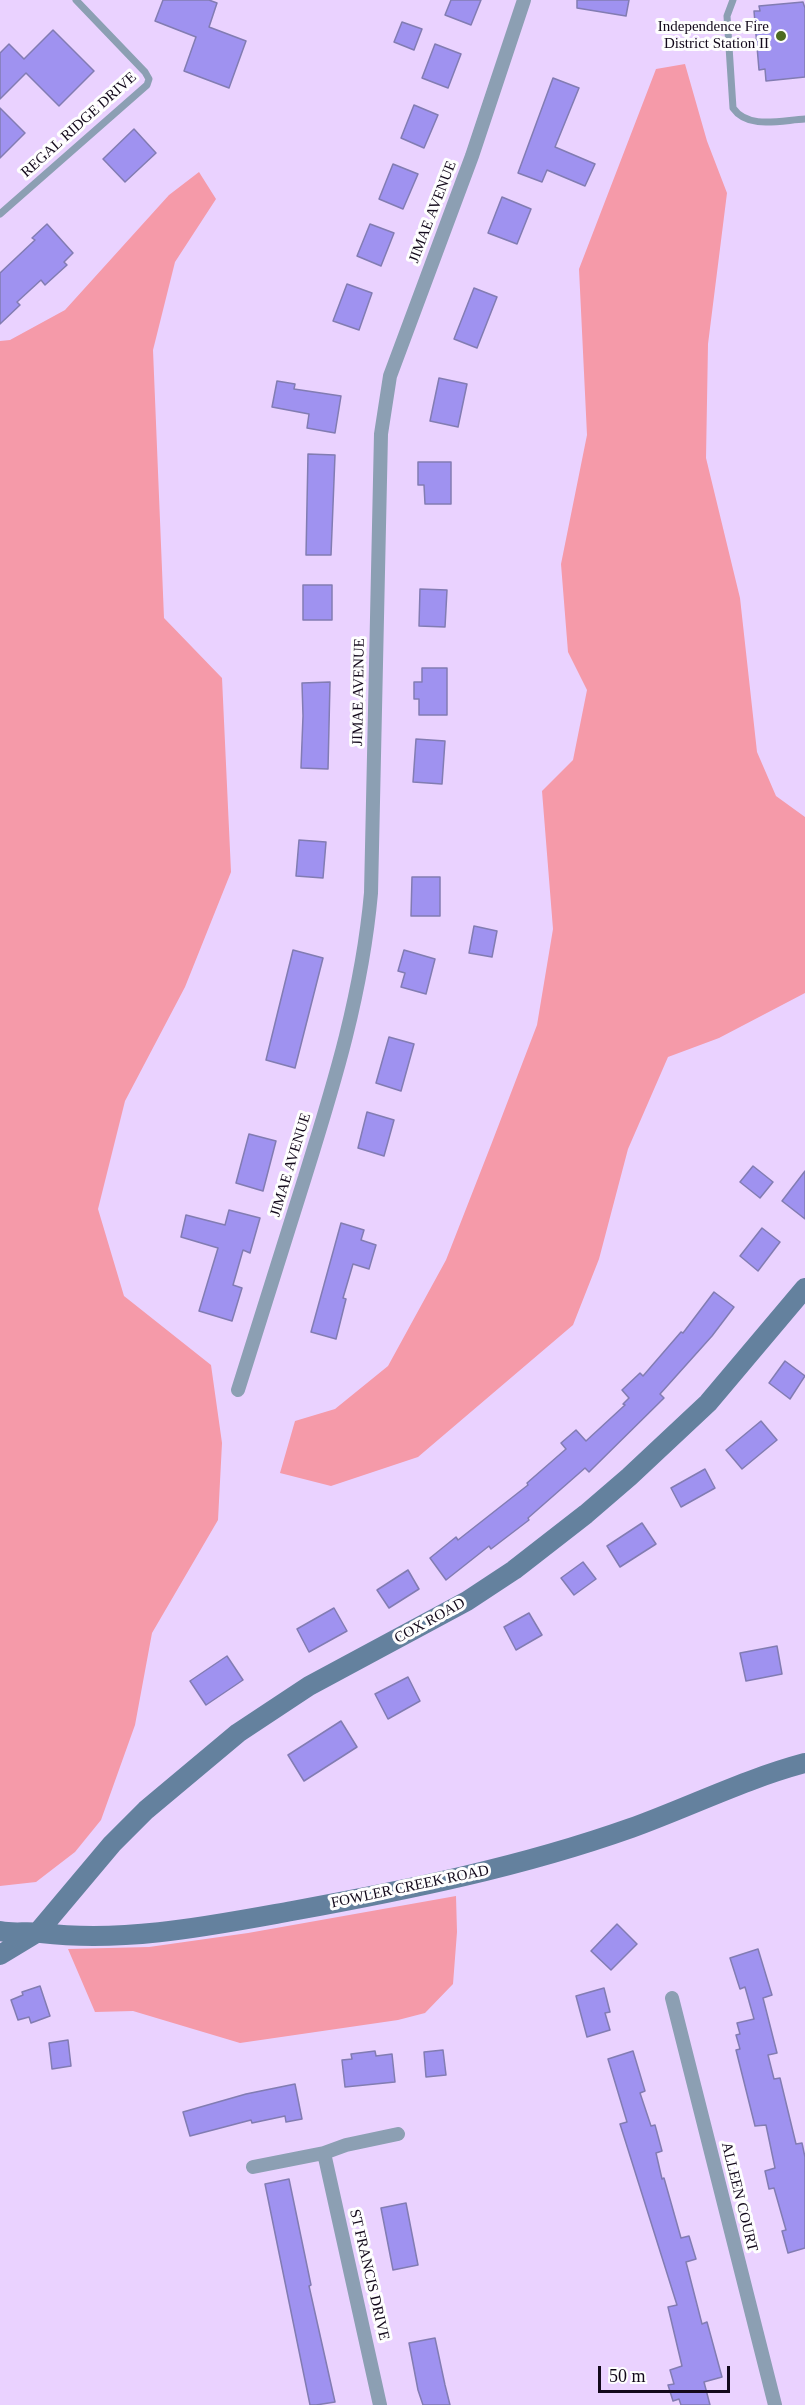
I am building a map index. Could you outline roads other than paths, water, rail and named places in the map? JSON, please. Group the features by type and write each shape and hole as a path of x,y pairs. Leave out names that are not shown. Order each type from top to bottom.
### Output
{"street":[{"name":"JIMAE AVENUE","path":"238,1390 341,1062 360,981 368,932 371,893 381,434 390,376 472,156 524,0"},
{"name":"COX ROAD","path":"0,1954 38,1932 112,1844 146,1810 238,1733 309,1686 467,1601 514,1570 586,1514 708,1403 805,1288"},
{"name":"FOWLER CREEK ROAD","path":"0,1931 38,1932 63,1936 176,1932 455,1879 530,1860 631,1828 766,1774 805,1763"},
{"name":"ALLEEN COURT","path":"672,1998 775,2405"},
{"path":"253,2167 324,2153 346,2145 398,2134"},
{"name":"ST FRANCIS DRIVE","path":"324,2153 380,2405"}],"lane":[{"name":"REGAL RIDGE DRIVE","path":"0,214 147,86 149,79 145,72 76,0"},
{"path":"733,0 728,16 733,108 739,116 755,122 805,119"}],"place":[{"name":"Independence Fire District Station II","path":"781,36"}]}
